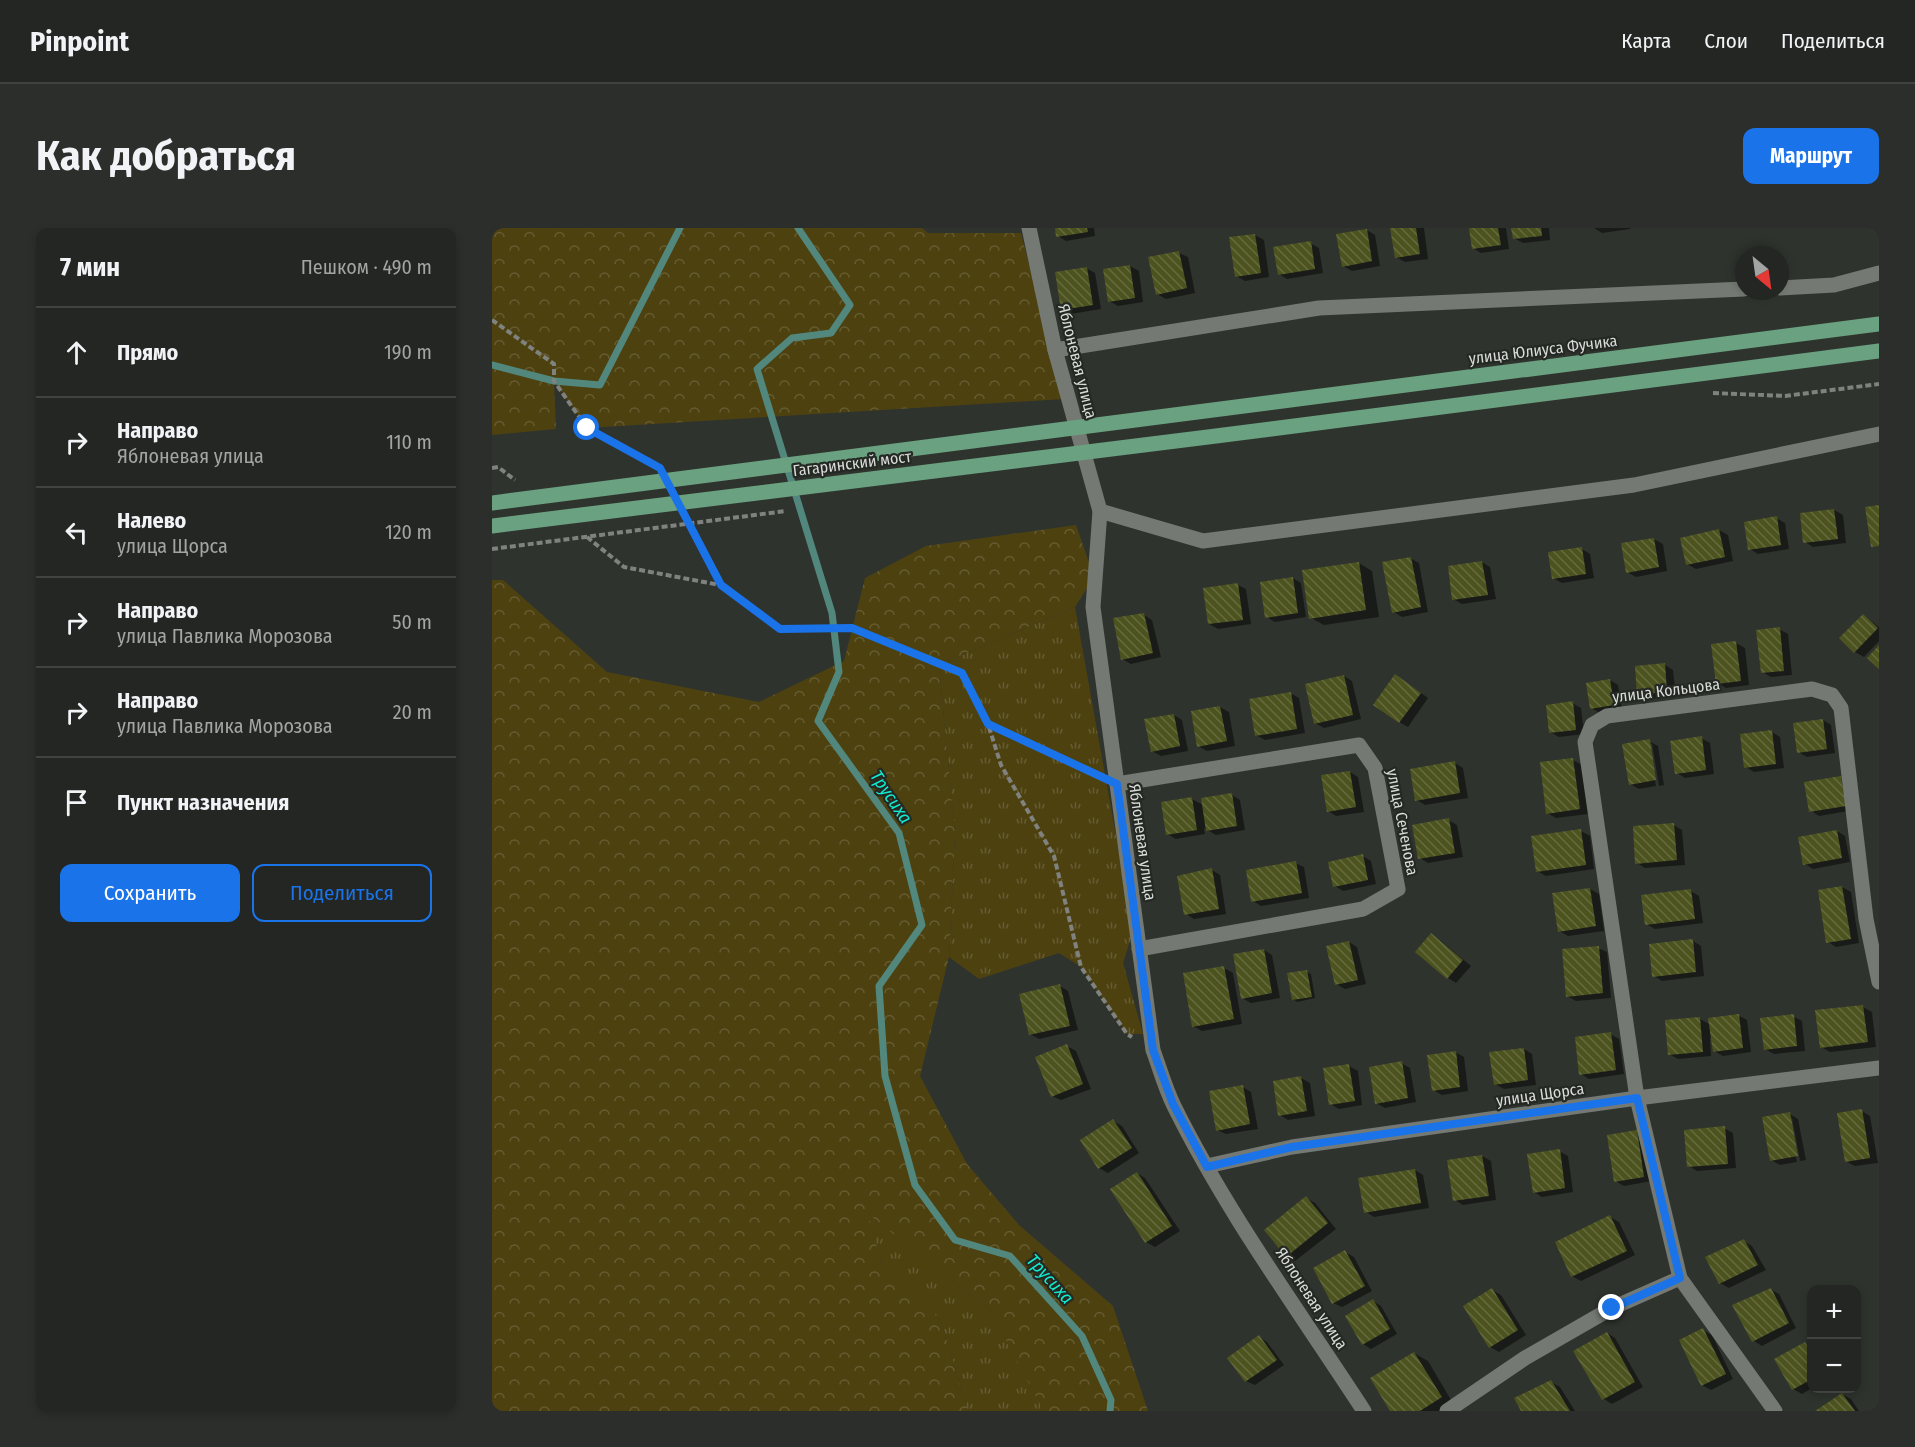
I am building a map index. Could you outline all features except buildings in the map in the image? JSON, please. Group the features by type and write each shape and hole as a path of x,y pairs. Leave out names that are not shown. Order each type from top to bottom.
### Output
{"main road":[{"name":"улица Юлиуса Фучика","path":"1212,410 1879,324"},
{"name":"Гагаринский мост","path":"492,526 1879,351"},
{"name":"Гагаринский мост","path":"492,503 1212,410"}],"street":[{"name":"Яблоневая улица","path":"1029,228 1054,350 1100,511 1094,607 1153,1050 1173,1104 1207,1167 1242,1225 1364,1411"},
{"path":"1789,288 1834,285 1879,273"},
{"path":"1054,350 1319,308 1735,290"},
{"path":"1100,511 1203,541 1634,485 1879,434"},
{"name":"улица Кольцова","path":"1680,1278 1637,1098 1585,742 1592,725 1607,716 1812,689 1832,695 1841,708 1866,919 1879,982"},
{"name":"улица Сеченова","path":"1117,784 1359,745 1374,768 1398,889 1364,909 1139,949"},
{"name":"улица Щорса","path":"1207,1167 1292,1147 1637,1098 1879,1068"},
{"path":"1447,1411 1525,1358 1612,1308 1680,1278 1775,1411"}],"path":[{"path":"492,320 554,364 554,381 587,428 660,468"},
{"path":"1707,393 1785,396 1879,384"},
{"path":"492,468 498,467 516,481"},
{"path":"686,517 721,585 780,629 852,628 962,673 988,724 1001,765 1054,855 1081,967 1127,1034"},
{"path":"579,531 624,567 721,585"},
{"path":"988,724 1117,784"}],"green space":[{"path":"492,228 922,228 928,233 1021,233 1064,399 587,428 554,382 556,429 492,435"},
{"path":"1076,525 1094,577 1075,607 939,665 955,835 949,957 920,1076 967,1164 1019,1225 1113,1306 1148,1411 1041,1411 1040,1404 990,1310 868,1214 881,1262 941,1321 968,1411 492,1411 492,580 503,580 607,672 759,702 844,661 865,578 926,546"},
{"path":"1075,607 1133,931 1123,963 1143,1034 1127,1034 1081,967 1059,953 979,979 949,957 955,835 939,665"},
{"path":"867,1213 990,1310 1041,1404 1041,1411 968,1411 941,1321 881,1262"}],"waterway":[{"path":"492,365 554,381 600,385 680,228"},
{"name":"Трусиха","path":"798,228 850,305 831,333 792,338 757,369 832,613 839,672 818,721 899,833 922,925 879,986 885,1076 915,1185 955,1240 1010,1256 1082,1336 1111,1400 1110,1411"}],"route":[{"path":"587,428 660,468 721,585 780,629 852,628 962,673 988,724 1117,784 1153,1050 1173,1104 1207,1167 1292,1147 1637,1098 1680,1278 1612,1308"}]}
